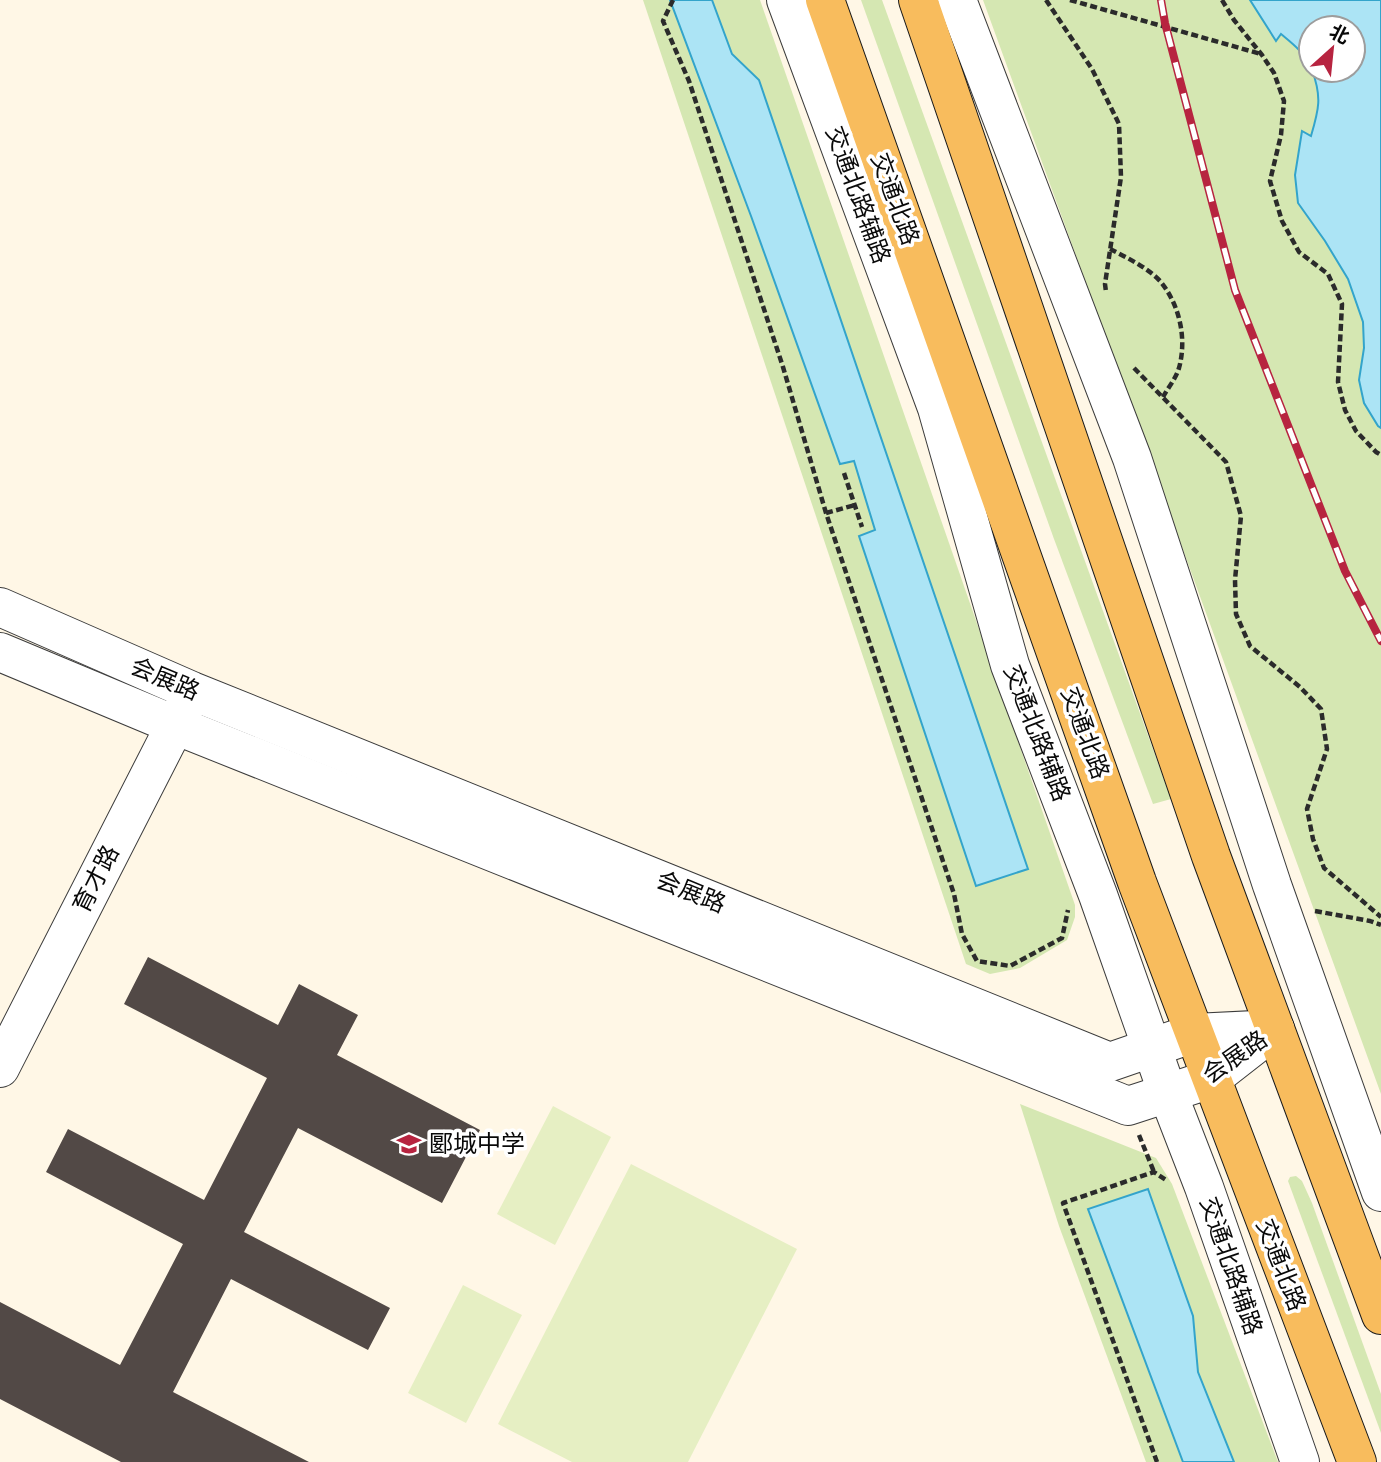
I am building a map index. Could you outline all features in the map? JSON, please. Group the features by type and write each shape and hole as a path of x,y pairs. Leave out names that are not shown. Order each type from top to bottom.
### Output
{"main road":[{"name":"交通北路","path":"825,0 1128,855 1357,1462"},
{"path":"918,0 1211,856 1381,1315"}],"street":[{"name":"交通北路辅路","path":"786,0 937,408 1010,665 1098,895 1300,1462"},
{"path":"957,0 1132,458 1272,885 1381,1192"},
{"name":"会展路","path":"0,607 192,691 1110,1062 1194,1033 1275,1029"},
{"name":"会展路","path":"0,652 175,725 1128,1106 1211,1079 1275,1029"},
{"name":"育才路","path":"0,1068 192,691"}],"path":[{"path":"673,0 663,20 688,81 783,367 826,513 954,894 962,934 977,961 1010,965 1062,938 1069,905"},
{"path":"1046,0 1092,69 1119,124 1121,177 1105,284 1107,296"},
{"path":"1070,0 1262,55"},
{"path":"1222,0 1275,73 1284,101 1281,135 1270,181 1282,221 1299,252 1328,274 1342,304 1338,382 1345,410 1356,431 1381,455"},
{"path":"1110,249 1130,259 1159,280 1177,307 1182,335 1178,370 1163,397"},
{"path":"1125,359 1226,462 1241,516 1235,580 1236,614 1250,646 1300,687 1321,709 1327,750 1307,809 1313,839 1324,868 1381,917"},
{"path":"844,473 862,527"},
{"path":"826,513 855,505"},
{"path":"1309,910 1381,925"},
{"path":"1139,1134 1154,1172 1172,1184"},
{"path":"1154,1172 1063,1203 1157,1462"}],"green space":[{"path":"643,0 760,0 1075,905 1075,917 1067,940 1020,968 990,974 966,964"},
{"path":"861,0 882,0 1171,799 1153,804 1054,539"},
{"path":"983,0 1381,0 1381,1094"},
{"path":"1020,1104 1156,1158 1172,1184 1278,1462 1146,1462 1059,1226"},
{"path":"553,1106 611,1137 555,1245 497,1214"},
{"path":"631,1164 797,1249 688,1462 572,1462 498,1424"},
{"path":"1296,1176 1302,1181 1312,1203 1381,1394 1381,1433 1288,1181 1290,1177"},
{"path":"463,1285 522,1315 466,1423 408,1393"}],"water":[{"path":"670,0 712,0 732,54 759,80 1028,869 976,886 859,536 875,530 854,461 840,464"},
{"path":"1250,0 1381,0 1381,428 1364,403 1359,380 1364,348 1363,322 1348,279 1298,203 1295,175 1302,131 1311,136 1317,110 1316,84 1367,84 1367,14 1297,14 1297,48 1281,34 1276,41"},
{"path":"1148,1189 1193,1316 1198,1372 1234,1462 1183,1462 1088,1209"}],"building":[{"path":"148,957 278,1025 299,984 358,1015 337,1055 480,1130 442,1203 298,1128 244,1232 390,1308 368,1350 231,1279 173,1392 309,1462 121,1462 0,1399 0,1302 120,1365 183,1244 46,1172 68,1129 204,1200 267,1078 124,1004"}],"railway":[{"path":"1161,0 1235,290 1345,571 1381,641"}],"place":[{"name":"郾城中学","path":"409,1144"}]}
